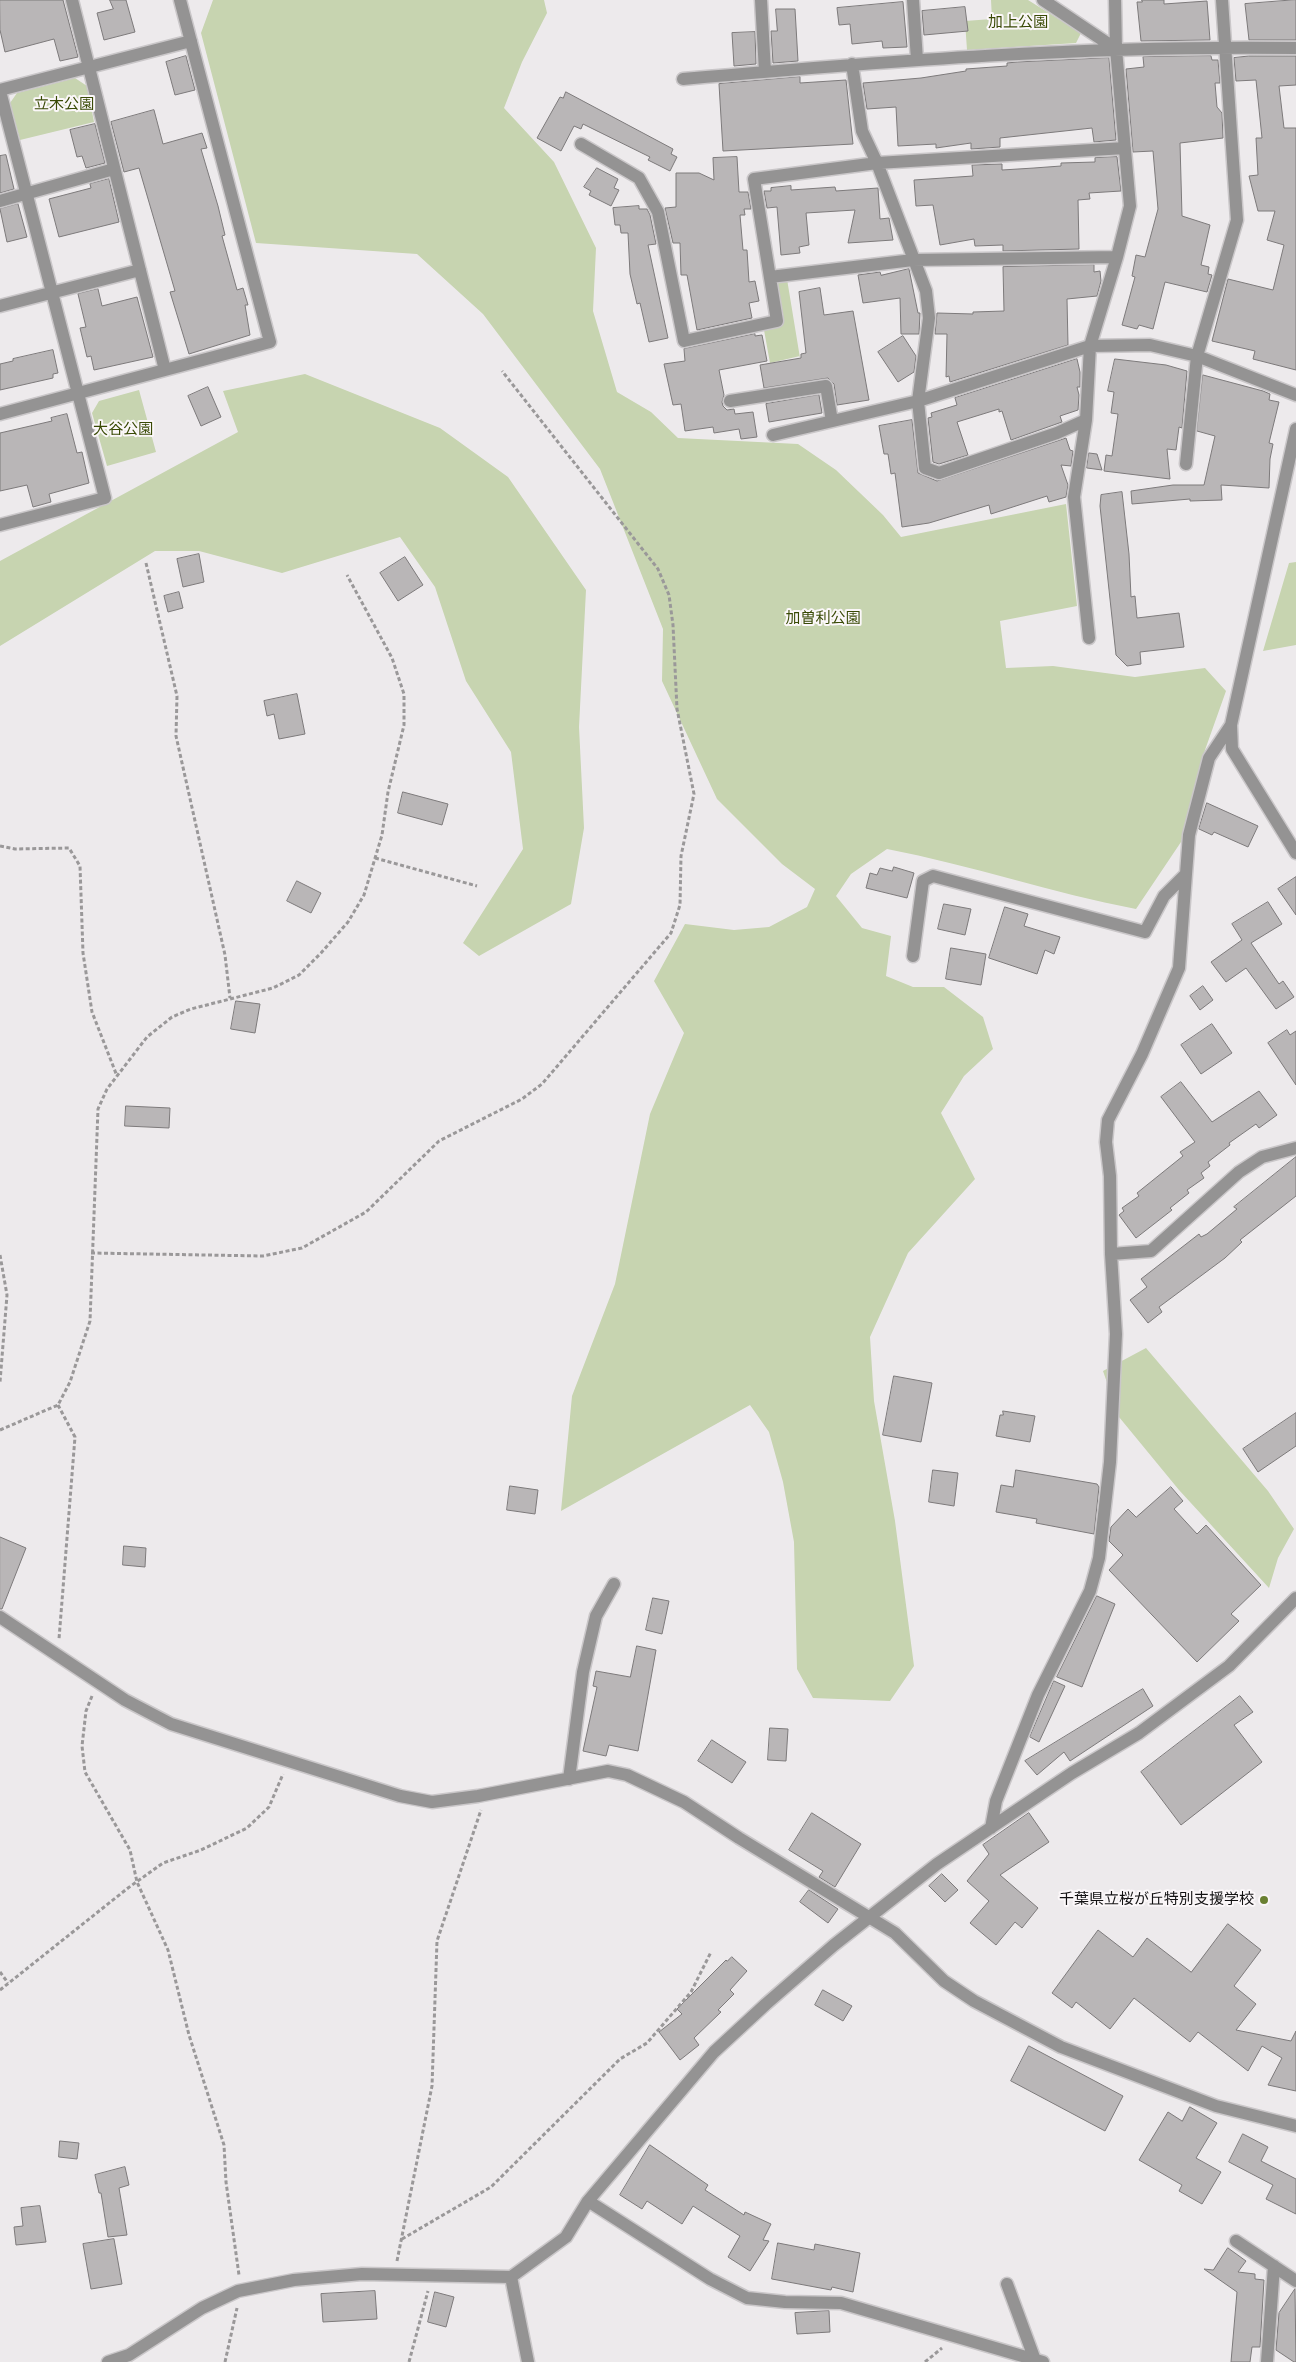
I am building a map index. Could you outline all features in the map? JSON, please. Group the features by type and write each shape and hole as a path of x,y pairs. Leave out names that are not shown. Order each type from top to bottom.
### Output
{"street":[{"path":"72,0 165,370"},
{"path":"0,414 270,342 180,0"},
{"path":"761,0 765,72"},
{"path":"912,0 917,60"},
{"path":"1043,0 1116,49"},
{"path":"1089,638 1074,497 1086,420 1090,346 1118,257 1130,206 1116,49 1115,0"},
{"path":"1186,464 1197,356 1237,220 1222,0"},
{"path":"0,525 105,498 0,91 191,41"},
{"path":"683,79 852,64 1116,49 1296,48"},
{"path":"852,64 862,131 877,163 926,291 929,318 918,401 925,468 939,473 1056,433 1086,420"},
{"path":"581,144 639,178 658,212 684,341 777,321 754,179 877,163 1125,148"},
{"path":"0,201 114,169"},
{"path":"770,277 913,260 1118,257"},
{"path":"0,306 140,270"},
{"path":"773,435 918,401 1090,346 1150,345 1197,356 1296,395"},
{"path":"730,401 826,386 832,421"},
{"path":"1296,428 1231,725 1232,750 1296,853"},
{"path":"991,1828 996,1801 1038,1695 1090,1591 1099,1558 1110,1462 1115,1344 1110,1176 1106,1142 1108,1120 1142,1054 1179,968 1189,835 1209,758 1231,725"},
{"path":"912,956 923,880 933,876 1145,932 1164,896 1186,874"},
{"path":"1111,1254 1152,1251 1240,1172 1262,1157 1296,1148"},
{"path":"569,1779 583,1672 596,1616 614,1584"},
{"path":"108,2362 129,2355 202,2308 241,2290 294,2280 362,2274 511,2277 566,2237 588,2201 714,2052 766,2004 870,1916 937,1864 1072,1774 1139,1733 1229,1666 1296,1598"},
{"path":"0,1617 125,1700 171,1724 400,1796 432,1802 486,1795 608,1771 627,1775 684,1802 739,1838 870,1916 895,1933 944,1981 1061,2047 1216,2106 1296,2126"},
{"path":"588,2201 710,2279 748,2298 785,2302 841,2303 1039,2361"},
{"path":"1236,2241 1296,2281"},
{"path":"1268,2362 1274,2266"},
{"path":"511,2277 528,2362"},
{"path":"1007,2284 1039,2361"}],"path":[{"path":"91,1253 263,1256 302,1248 366,1212 439,1142 522,1099 542,1084 671,933 680,906 682,856 694,794 677,709 673,625 669,595 658,570 502,371"},
{"path":"146,562 177,696 176,736 225,955 230,998"},
{"path":"0,1430 58,1405 70,1382 90,1321 91,1253 98,1109 107,1089 147,1037 172,1017 230,998 273,988 299,975 348,922 364,895 375,858 404,725 404,694 392,658 347,575"},
{"path":"0,846 15,849 69,848 80,866 84,952 92,1012 117,1077"},
{"path":"375,858 477,886"},
{"path":"0,1255 7,1295 0,1382"},
{"path":"58,1405 75,1437 58,1655"},
{"path":"96,1681 86,1712 83,1738 85,1772 130,1850 137,1882 168,1950 189,2036 224,2145 226,2182 241,2290 226,2362"},
{"path":"0,1990 137,1882 163,1864 201,1850 247,1828 269,1807 288,1762"},
{"path":"394,2275 432,2086 437,1941 486,1795"},
{"path":"401,2239 491,2187 620,2059 647,2043 691,1992 711,1952"},
{"path":"0,1972 8,1983"},
{"path":"409,2362 432,2276"}],"green space":[{"name":"加曽利公園","path":"213,0 544,0 547,13 522,62 504,108 554,162 596,248 593,311 617,392 651,412 678,438 798,444 836,470 883,515 901,537 1066,504 1077,606 1000,621 1006,668 1053,666 1135,677 1205,668 1226,691 1205,750 1181,842 1136,909 887,849 851,874 836,896 862,928 891,936 886,976 913,987 944,987 983,1017 993,1049 964,1076 941,1113 975,1179 908,1253 870,1337 874,1401 895,1521 914,1666 890,1701 813,1698 797,1669 794,1542 783,1482 769,1432 750,1405 561,1511 572,1396 615,1284 650,1114 684,1033 654,981 685,924 734,930 769,927 807,907 815,889 782,864 717,799 662,681 663,629 600,469 483,314 417,254 256,243 201,33"},
{"name":"加上公園","path":"991,0 1028,0 1081,33 1076,43 967,50 965,21 992,19"},
{"name":"立木公園","path":"75,78 87,86 94,122 20,140 10,103 17,93"},
{"path":"787,279 800,356 770,363 764,330 780,327 775,286 781,280"},
{"path":"305,374 440,428 508,477 586,590 579,727 584,828 571,904 479,956 463,943 523,849 511,752 466,681 435,587 400,537 282,573 199,551 155,551 0,646 0,561 238,432 223,391"},
{"name":"大谷公園","path":"139,390 156,452 107,466 92,413 99,401"},
{"path":"1296,562 1296,645 1263,651 1289,563"},
{"path":"1146,1348 1268,1491 1294,1529 1278,1558 1269,1588 1179,1490 1119,1417 1103,1371"}],"building":[{"path":"0,0 63,0 78,57 60,61 54,39 5,52 0,30"},
{"path":"110,0 126,0 135,32 104,40 97,13 113,9"},
{"path":"1142,0 1164,0 1164,4 1207,1 1210,40 1141,41 1137,2 1142,2"},
{"path":"1296,0 1296,40 1249,40 1245,4"},
{"path":"903,2 907,47 883,48 882,41 852,44 850,24 839,25 837,8"},
{"path":"965,7 968,31 924,35 922,11"},
{"path":"776,9 795,9 798,61 773,63 771,31 777,31"},
{"path":"755,32 756,64 734,66 732,33"},
{"path":"186,56 195,90 175,95 166,62"},
{"path":"1211,56 1212,60 1218,60 1220,83 1215,83 1217,107 1222,113 1223,138 1180,143 1182,216 1210,225 1201,265 1209,267 1208,274 1212,275 1207,292 1165,282 1153,329 1139,325 1137,329 1122,325 1135,277 1132,276 1136,255 1145,257 1158,209 1153,151 1133,152 1126,69 1144,67 1143,57"},
{"path":"1249,56 1296,56 1296,85 1279,86 1284,128 1296,128 1296,370 1253,359 1255,351 1212,341 1228,279 1273,290 1284,245 1267,240 1275,211 1258,211 1249,176 1258,175 1256,138 1262,138 1256,80 1236,81 1234,58"},
{"path":"1109,58 1116,140 1094,142 1092,128 1000,138 1000,147 971,149 971,143 936,148 936,144 898,146 896,107 867,109 863,83 921,78 966,71 966,69 1007,66 1007,63"},
{"path":"800,77 800,83 846,80 853,144 723,151 719,84"},
{"path":"566,92 673,149 671,154 677,157 670,171 648,160 650,157 583,124 581,129 574,126 561,151 537,138 560,97 563,98"},
{"path":"154,110 163,144 202,133 207,148 201,149 225,235 222,236 237,290 243,288 248,305 245,305 250,335 189,354 170,292 175,291 139,168 124,172 111,122"},
{"path":"95,124 105,163 86,168 82,156 77,157 70,130"},
{"path":"6,155 14,189 0,193 0,156"},
{"path":"737,157 739,192 748,192 751,209 744,209 745,215 740,215 743,250 747,250 749,282 755,281 759,301 749,303 752,318 697,330 687,275 681,275 680,243 673,243 665,208 676,207 676,173 699,173 714,180 713,158"},
{"path":"1117,157 1121,191 1089,193 1090,199 1078,200 1079,249 1003,251 1003,245 975,246 974,239 940,245 933,205 916,206 914,180 973,176 972,165 1002,164 1002,170 1061,166 1061,163 1095,162 1095,158"},
{"path":"597,168 618,179 614,188 619,190 611,206 589,195 591,191 584,187"},
{"path":"109,179 119,222 59,237 49,199 91,188 90,184"},
{"path":"791,186 791,190 835,187 836,191 878,188 880,219 889,218 893,240 848,243 855,210 806,213 809,245 799,247 800,253 781,255 777,207 767,208 764,191 771,191 771,188"},
{"path":"18,204 27,237 7,242 0,209"},
{"path":"639,206 639,209 647,209 650,215 656,244 648,245 668,338 649,342 640,303 637,304 630,274 628,233 621,233 620,225 615,225 613,208"},
{"path":"1094,265 1094,272 1100,271 1101,281 1097,296 1067,299 1068,345 950,382 949,376 946,377 947,334 935,334 937,313 973,314 973,312 1004,311 1003,267"},
{"path":"909,269 918,313 920,313 919,334 901,334 900,298 863,303 858,275 880,272 881,275"},
{"path":"820,288 824,315 853,311 869,400 837,405 834,384 828,378 764,388 760,365 801,358 801,354 806,353 799,292"},
{"path":"98,289 102,306 137,297 153,357 94,370 91,356 87,357 80,328 86,327 78,294"},
{"path":"755,334 755,336 762,335 767,361 719,370 724,395 723,406 727,410 734,409 735,414 753,412 757,437 741,439 739,429 714,433 713,427 685,431 681,404 673,405 664,364 685,361 684,349"},
{"path":"903,336 916,356 914,372 898,382 878,352"},
{"path":"53,350 58,373 53,374 53,378 0,390 0,364 13,361 13,359"},
{"path":"1077,359 1080,372 1080,387 1077,387 1079,395 1078,410 1060,416 1062,422 1011,440 1002,411 999,412 999,409 957,422 968,455 939,464 933,462 928,418 932,417 931,413 957,405 955,398"},
{"path":"1115,359 1166,365 1187,371 1182,428 1179,427 1176,450 1167,449 1170,479 1104,471 1106,455 1112,456 1118,414 1111,413 1114,392 1108,391"},
{"path":"1203,375 1263,391 1270,394 1269,400 1279,402 1269,443 1273,444 1270,459 1269,488 1221,485 1222,500 1190,501 1190,499 1132,504 1131,491 1173,485 1204,485 1215,436 1197,431"},
{"path":"208,387 221,417 201,426 188,396"},
{"path":"819,395 822,413 769,422 766,404"},
{"path":"67,414 77,453 82,452 89,483 49,494 51,502 33,507 27,485 0,491 0,433 52,421 51,418"},
{"path":"912,420 918,473 937,481 1066,438 1070,450 1073,451 1071,466 1061,465 1068,485 1066,497 1049,502 1047,496 991,514 989,505 929,523 902,527 895,473 891,474 888,454 884,454 879,426"},
{"path":"1089,453 1097,454 1102,470 1087,468"},
{"path":"1122,492 1129,554 1131,597 1135,596 1137,618 1179,613 1184,647 1140,652 1141,664 1127,666 1116,655 1100,506 1101,495"},
{"path":"199,554 204,582 183,587 177,559"},
{"path":"405,557 423,585 398,601 380,573"},
{"path":"179,592 183,608 168,612 164,596"},
{"path":"297,694 305,734 279,739 274,714 267,716 264,701"},
{"path":"403,792 448,804 442,825 398,813"},
{"path":"1207,803 1258,826 1248,847 1214,832 1212,835 1199,829"},
{"path":"894,867 914,873 907,898 866,888 870,873 877,875 880,868 892,871"},
{"path":"1296,877 1296,915 1278,889"},
{"path":"297,881 321,893 311,913 287,901"},
{"path":"1268,902 1282,924 1251,943 1279,984 1283,981 1294,997 1276,1009 1246,968 1226,982 1211,962 1242,940 1232,924"},
{"path":"944,904 971,909 965,935 938,929"},
{"path":"1005,907 1028,914 1024,926 1060,937 1054,954 1045,950 1037,974 989,958"},
{"path":"951,948 986,954 981,985 946,979"},
{"path":"1203,986 1213,1000 1200,1010 1190,996"},
{"path":"236,1001 260,1004 255,1033 231,1029"},
{"path":"1212,1024 1232,1053 1201,1074 1181,1045"},
{"path":"1287,1030 1290,1035 1296,1031 1296,1085 1268,1043"},
{"path":"1181,1082 1212,1122 1259,1091 1277,1115 1259,1128 1256,1124 1229,1143 1230,1145 1208,1162 1210,1166 1201,1173 1204,1178 1187,1190 1189,1193 1170,1208 1172,1210 1136,1238 1119,1215 1124,1211 1122,1208 1139,1196 1137,1193 1183,1156 1180,1152 1195,1142 1161,1097"},
{"path":"126,1106 170,1108 169,1128 125,1126"},
{"path":"1296,1157 1296,1196 1240,1240 1242,1242 1225,1258 1159,1307 1162,1312 1148,1323 1130,1300 1147,1287 1141,1279 1199,1234 1201,1237 1207,1234 1237,1209 1234,1207"},
{"path":"894,1376 932,1383 921,1442 883,1435"},
{"path":"1003,1411 1035,1416 1030,1442 996,1436 1000,1415 1003,1415"},
{"path":"1296,1413 1296,1446 1258,1472 1243,1449"},
{"path":"933,1470 958,1473 954,1506 929,1502"},
{"path":"1016,1470 1097,1484 1099,1487 1094,1534 1036,1523 1037,1519 996,1512 1001,1485 1013,1487"},
{"path":"510,1486 538,1490 535,1514 507,1510"},
{"path":"1171,1487 1183,1501 1174,1509 1197,1534 1206,1525 1261,1585 1231,1614 1239,1621 1197,1662 1109,1570 1123,1555 1109,1541 1111,1527 1128,1509 1136,1517"},
{"path":"0,1537 26,1548 2,1609 0,1609"},
{"path":"124,1546 146,1548 145,1567 123,1565"},
{"path":"1097,1596 1115,1604 1082,1687 1057,1677"},
{"path":"653,1598 669,1601 662,1634 646,1630"},
{"path":"637,1646 656,1650 638,1751 609,1745 606,1756 583,1751 597,1687 593,1686 596,1671 630,1677"},
{"path":"1054,1681 1065,1686 1039,1742 1030,1737"},
{"path":"1143,1689 1153,1706 1070,1761 1064,1752 1037,1775 1025,1761"},
{"path":"1240,1696 1253,1712 1234,1725 1262,1762 1181,1825 1141,1772"},
{"path":"770,1728 788,1729 786,1761 768,1760"},
{"path":"712,1740 746,1762 732,1783 698,1761"},
{"path":"812,1813 861,1844 835,1887 819,1877 823,1871 789,1850"},
{"path":"1029,1813 1049,1842 1000,1875 1038,1908 1022,1928 1015,1922 996,1945 970,1923 989,1901 967,1881 989,1854 983,1845"},
{"path":"942,1874 958,1890 945,1902 929,1886"},
{"path":"809,1890 838,1909 828,1923 800,1902"},
{"path":"1228,1924 1261,1950 1234,1986 1256,2004 1236,2030 1291,2041 1296,2031 1296,2091 1268,2085 1282,2058 1262,2046 1248,2071 1198,2032 1190,2042 1134,1998 1110,2029 1076,2002 1072,2008 1052,1993 1098,1930 1133,1957 1147,1938 1191,1972"},
{"path":"732,1957 747,1971 730,1990 734,1994 718,2010 721,2012 694,2038 699,2045 680,2060 659,2032 682,2014 677,2009 726,1960"},
{"path":"823,1990 852,2006 843,2021 815,2005"},
{"path":"1029,2046 1123,2096 1105,2131 1011,2081"},
{"path":"1190,2107 1217,2123 1196,2158 1221,2172 1202,2204 1179,2191 1182,2185 1139,2160 1168,2112 1182,2121"},
{"path":"1243,2134 1268,2147 1261,2161 1296,2179 1296,2214 1266,2199 1273,2185 1229,2162"},
{"path":"60,2141 79,2143 77,2159 59,2157"},
{"path":"650,2145 708,2185 705,2190 744,2215 745,2212 771,2224 763,2240 769,2241 750,2271 728,2257 740,2236 693,2206 682,2224 647,2201 642,2209 620,2195"},
{"path":"125,2167 129,2185 119,2188 127,2235 108,2237 101,2193 99,2193 95,2175"},
{"path":"40,2206 46,2242 16,2245 14,2227 23,2226 21,2208"},
{"path":"114,2239 122,2284 91,2289 83,2244"},
{"path":"778,2243 814,2250 815,2244 860,2253 853,2292 832,2287 831,2290 772,2279"},
{"path":"1228,2248 1246,2261 1238,2272 1255,2274 1255,2279 1264,2280 1260,2347 1252,2347 1250,2362 1231,2362 1237,2292 1204,2269 1213,2270"},
{"path":"1295,2289 1296,2362 1294,2362 1276,2350 1279,2313"},
{"path":"375,2291 377,2319 323,2322 321,2294"},
{"path":"435,2292 454,2297 446,2327 428,2322"},
{"path":"829,2311 830,2332 797,2334 795,2313"}],"place":[{"name":"千葉県立桜が丘特別支援学校","path":"1264,1900"}]}
